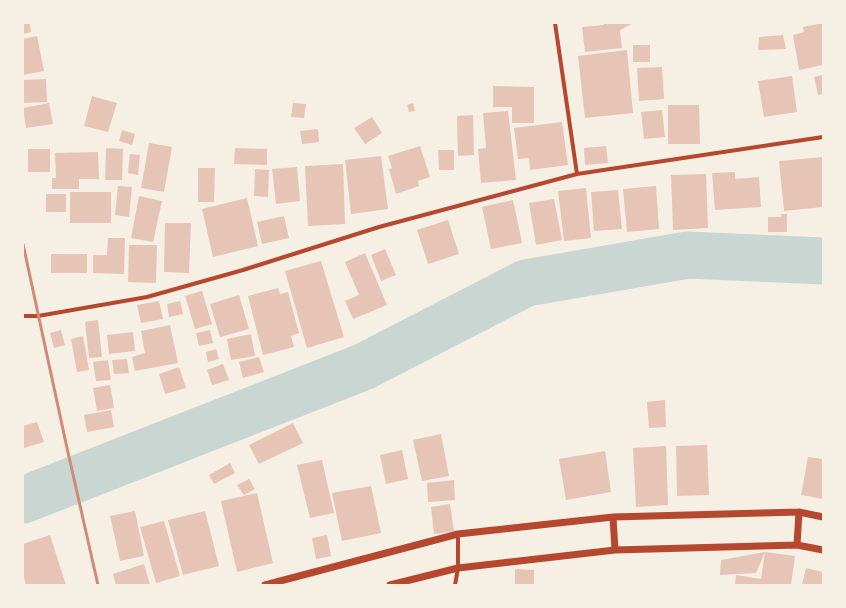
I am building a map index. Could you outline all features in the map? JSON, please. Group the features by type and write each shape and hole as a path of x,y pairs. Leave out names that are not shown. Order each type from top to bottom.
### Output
{"street":[{"path":"555,23 577,174"},
{"path":"23,316 38,316 148,297 243,270 379,227 577,174 823,137"},
{"path":"797,545 799,512"},
{"path":"265,585 458,534 613,517 799,512 823,517"},
{"path":"613,517 615,550"},
{"path":"454,585 458,568 458,534"},
{"path":"390,585 458,568 615,550 797,545 823,550"}],"building":[{"path":"23,23 30,23 31,32 23,34"},
{"path":"603,23 634,23 620,30 622,48 585,52 582,27 604,25"},
{"path":"823,23 823,65 799,70 793,35 804,32 803,27"},
{"path":"783,35 786,49 758,50 759,37"},
{"path":"37,36 44,71 23,75 23,39"},
{"path":"633,45 650,45 650,62 633,62"},
{"path":"627,50 633,113 585,118 578,56"},
{"path":"662,67 664,99 639,101 637,68"},
{"path":"823,75 823,94 818,95 814,77"},
{"path":"792,76 797,112 764,117 758,81"},
{"path":"46,79 47,102 23,103 23,80"},
{"path":"493,86 534,87 534,123 512,123 512,107 493,107"},
{"path":"92,96 117,103 108,132 84,126"},
{"path":"49,103 53,124 26,128 23,108"},
{"path":"293,103 306,104 304,118 291,117"},
{"path":"413,103 415,111 409,112 407,105"},
{"path":"668,105 699,105 700,144 668,144"},
{"path":"662,110 665,137 644,139 641,112"},
{"path":"508,111 516,180 481,183 478,149 486,148 483,113"},
{"path":"473,115 474,155 458,156 457,116"},
{"path":"372,117 382,133 365,144 354,128"},
{"path":"562,122 568,165 530,170 529,158 518,159 514,128"},
{"path":"318,129 319,142 302,144 300,131"},
{"path":"122,130 135,134 132,145 119,141"},
{"path":"149,143 172,147 164,192 141,188"},
{"path":"420,146 430,177 418,181 419,186 396,194 389,169 392,168 388,156"},
{"path":"606,146 608,163 585,165 584,148"},
{"path":"106,148 123,149 122,180 105,180"},
{"path":"235,148 267,149 267,165 234,164"},
{"path":"28,149 50,149 50,172 28,172"},
{"path":"438,150 454,150 454,170 439,170"},
{"path":"98,152 99,179 79,179 79,189 52,189 52,178 56,178 55,153"},
{"path":"130,154 140,155 138,175 128,173"},
{"path":"381,156 388,209 351,214 345,160"},
{"path":"823,157 823,207 784,211 779,161"},
{"path":"343,164 345,224 308,226 305,166"},
{"path":"297,167 300,201 276,204 272,169"},
{"path":"198,168 215,168 214,202 198,202"},
{"path":"255,169 269,170 268,197 254,196"},
{"path":"735,172 735,179 759,177 761,207 715,210 712,173"},
{"path":"706,174 708,228 673,230 671,175"},
{"path":"118,186 132,187 129,217 115,215"},
{"path":"656,186 659,229 627,232 623,189"},
{"path":"586,188 591,238 564,241 558,191"},
{"path":"618,190 622,229 594,231 591,192"},
{"path":"70,192 111,192 111,223 70,223"},
{"path":"46,194 66,194 66,212 46,212"},
{"path":"139,196 162,201 153,242 131,238"},
{"path":"247,198 258,246 213,257 202,209"},
{"path":"554,199 562,240 536,245 529,203"},
{"path":"513,200 522,243 491,249 482,207"},
{"path":"781,214 787,214 787,232 768,232 768,217 781,217"},
{"path":"284,216 289,238 262,244 257,222"},
{"path":"448,220 459,254 428,264 417,230"},
{"path":"165,223 191,223 189,273 164,272"},
{"path":"108,238 125,238 124,274 93,273 93,255 107,255"},
{"path":"129,245 157,245 156,283 128,282"},
{"path":"385,249 396,275 381,281 371,255"},
{"path":"365,253 387,305 353,319 345,301 359,295 345,262"},
{"path":"51,254 87,254 87,273 51,273"},
{"path":"321,261 344,337 307,348 285,271"},
{"path":"278,288 280,294 288,292 299,333 291,336 294,347 263,355 248,296"},
{"path":"202,291 212,324 195,329 185,296"},
{"path":"239,295 249,329 220,337 210,304"},
{"path":"159,301 163,319 141,323 137,305"},
{"path":"180,301 183,314 169,317 167,304"},
{"path":"98,320 102,357 89,358 85,322"},
{"path":"170,325 178,363 135,371 132,357 145,353 141,331"},
{"path":"61,330 65,345 54,348 50,333"},
{"path":"210,330 213,343 199,346 196,333"},
{"path":"133,332 135,351 109,354 107,335"},
{"path":"251,334 255,356 231,360 227,339"},
{"path":"83,336 89,370 77,372 71,339"},
{"path":"216,349 219,359 208,362 206,352"},
{"path":"259,357 264,372 243,378 239,362"},
{"path":"127,359 129,373 114,374 112,360"},
{"path":"108,360 111,380 96,381 93,362"},
{"path":"223,364 229,380 212,385 207,370"},
{"path":"179,367 186,388 165,394 159,374"},
{"path":"110,385 114,408 97,411 93,388"},
{"path":"665,400 666,427 649,428 647,402"},
{"path":"111,410 114,427 87,432 84,415"},
{"path":"37,422 44,442 24,448 23,426"},
{"path":"293,423 303,443 259,464 249,445"},
{"path":"441,434 449,476 422,481 413,440"},
{"path":"707,445 709,495 677,496 676,446"},
{"path":"666,446 668,505 636,507 633,448"},
{"path":"402,450 408,479 386,484 380,455"},
{"path":"605,451 611,492 566,500 559,459"},
{"path":"808,457 823,459 823,499 801,495"},
{"path":"322,460 334,513 310,518 297,465"},
{"path":"230,463 235,473 214,484 209,475"},
{"path":"249,479 255,489 244,495 237,485"},
{"path":"454,480 455,500 428,502 427,483"},
{"path":"371,486 381,533 342,541 332,493"},
{"path":"257,493 273,563 237,572 221,501"},
{"path":"450,504 454,531 434,534 431,507"},
{"path":"135,511 144,556 120,561 110,516"},
{"path":"205,511 219,566 183,575 168,520"},
{"path":"164,521 180,576 156,583 140,527"},
{"path":"50,535 66,585 26,585 23,574 23,544"},
{"path":"327,535 331,556 316,559 312,538"},
{"path":"765,552 795,556 791,585 735,585 736,575 761,579"},
{"path":"765,552 756,573 720,575 721,560"},
{"path":"144,564 150,585 116,585 113,574"},
{"path":"806,568 823,572 823,585 802,585"},
{"path":"515,569 534,570 534,585 515,585"}],"waterway":[{"path":"23,500 363,367 526,283 688,255 823,261"}],"railway":[{"path":"23,244 98,585"}]}
